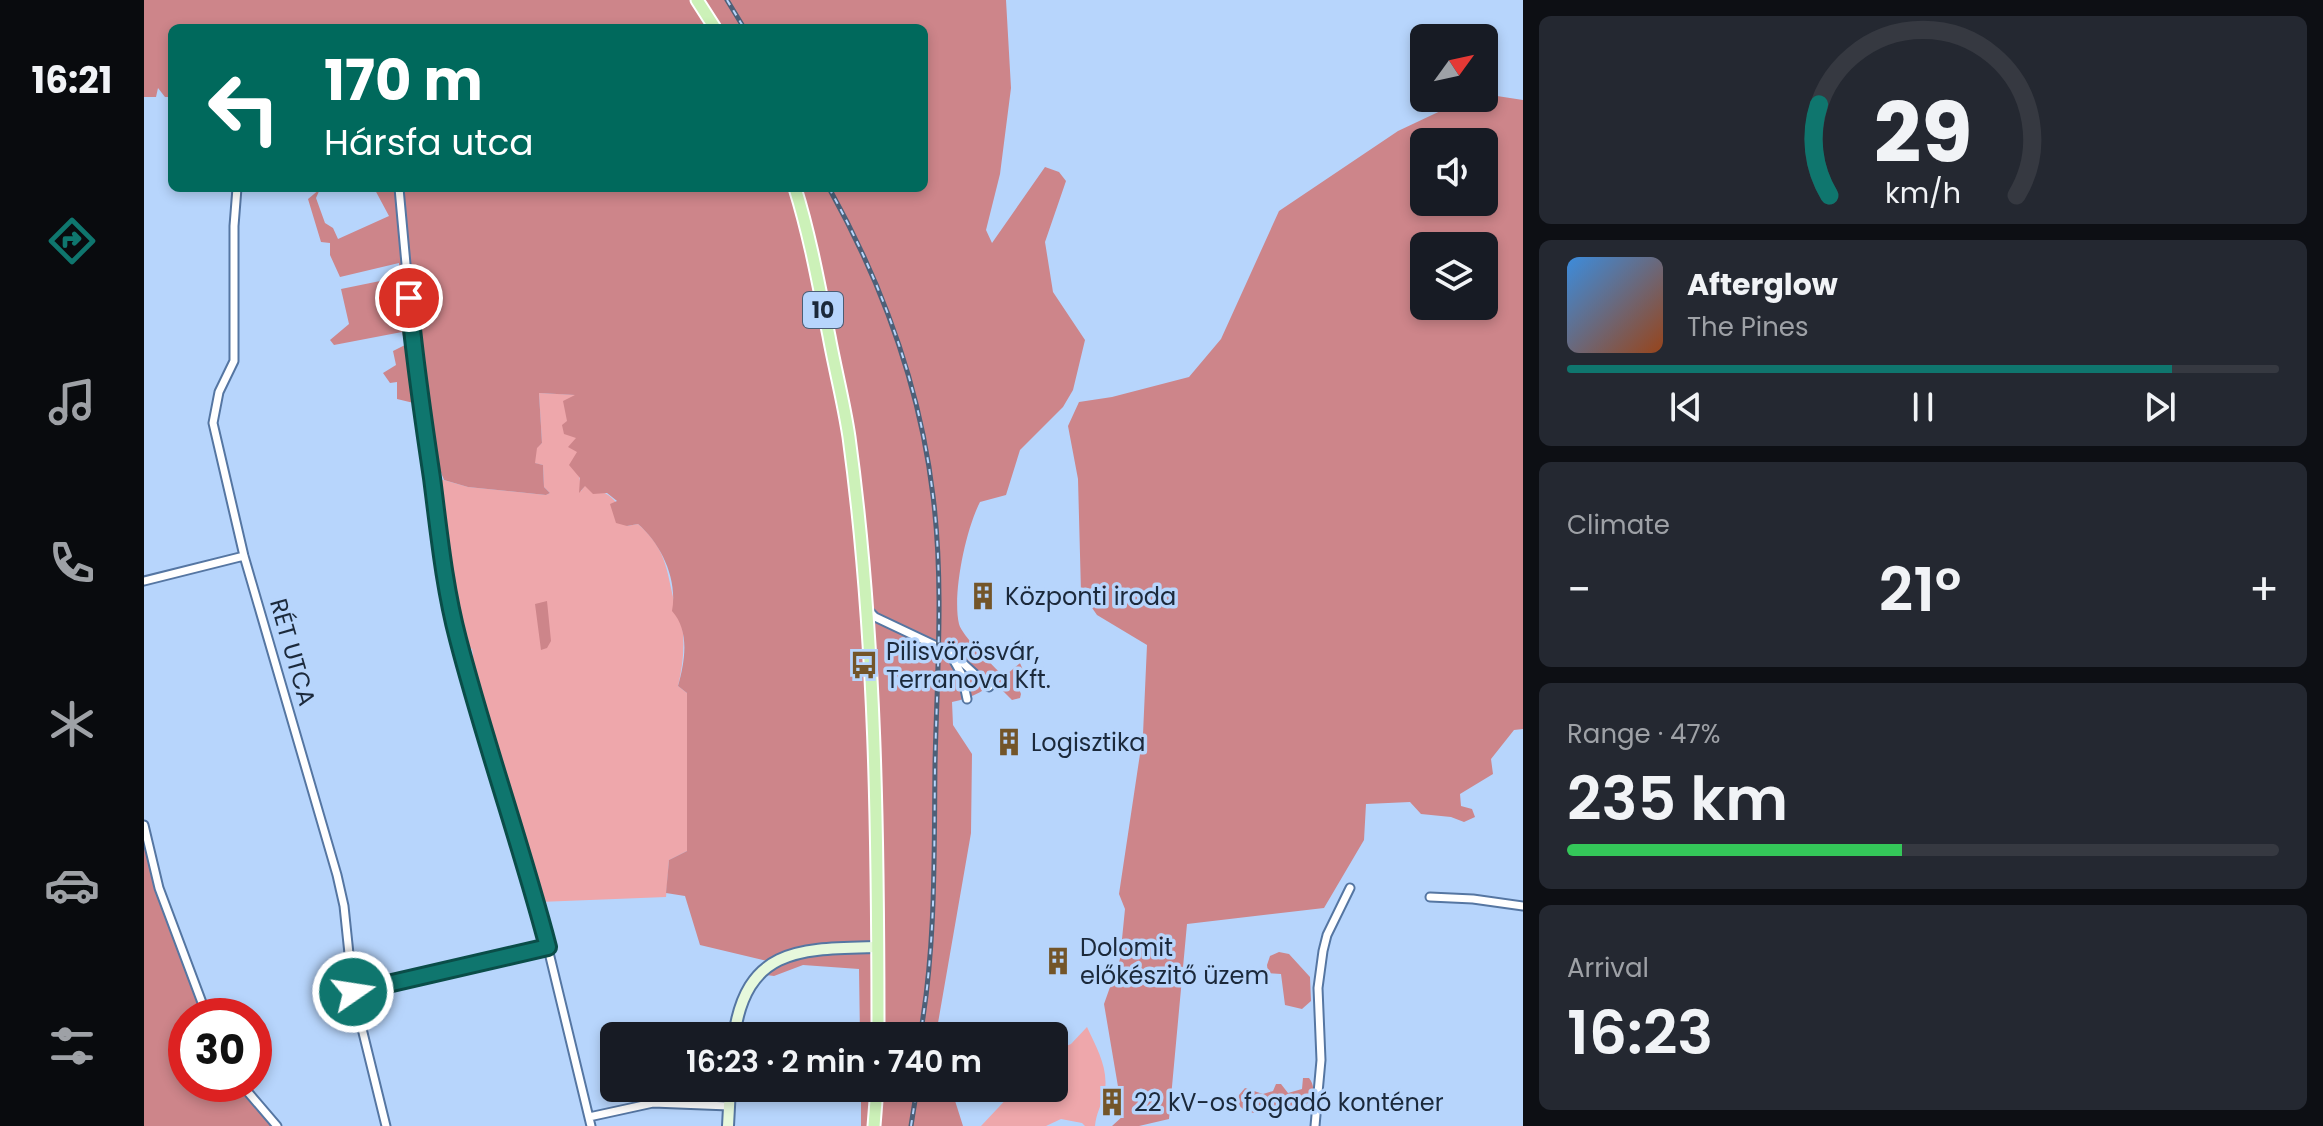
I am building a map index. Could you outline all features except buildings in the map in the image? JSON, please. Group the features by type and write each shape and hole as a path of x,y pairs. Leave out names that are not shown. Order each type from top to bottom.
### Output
{"main road":[{"path":"697,0 712,24"},
{"name":"10","path":"796,192 811,249 848,433 867,609 876,783 878,1022"},
{"path":"736,1022 751,982 776,961 812,950 877,947"},
{"path":"728,1126 729,1102"},
{"path":"874,1126 876,1102"}],"street":[{"name":"RÉT UTCA","path":"237,192 234,361 219,392 213,423 244,556 337,875 344,906 353,992 386,1126"},
{"path":"399,192 415,362 441,561 458,638 548,947 591,1126"},
{"path":"144,581 244,556"},
{"path":"867,609 888,623 949,652 971,668 989,687"},
{"path":"868,634 875,626 888,623"},
{"path":"949,652 962,675 967,699"},
{"path":"144,825 159,888 200,998"},
{"path":"1315,1126 1321,1060 1318,988 1323,951 1327,935 1350,888"},
{"path":"1430,897 1523,906"},
{"path":"353,992 548,947"},
{"path":"256,1102 277,1126"},
{"path":"589,1117 653,1103 729,1106"}],"shaded area":[{"path":"144,0 1006,0 1011,88 1000,174 986,230 992,243 1045,167 1059,172 1066,181 1045,242 1053,292 1085,340 1073,390 1063,407 1020,450 1006,495 980,502 962,562 957,596 959,624 1003,676 979,692 952,702 953,725 972,754 971,833 938,1022 860,1022 859,969 803,965 774,976 766,975 776,963 700,945 685,896 666,893 669,860 687,851 687,693 678,686 683,667 684,637 672,611 672,587 666,563 654,542 638,524 627,526 616,523 610,504 617,501 607,493 593,494 585,486 579,493 580,478 569,465 577,452 568,447 576,438 564,434 562,425 567,421 563,401 575,395 539,393 542,443 537,448 535,463 543,465 544,487 550,493 468,487 444,480 436,460 429,456 423,430 427,422 422,405 397,399 397,382 390,383 383,373 396,365 393,351 405,345 402,332 334,345 330,340 349,324 341,289 385,280 399,270 399,263 340,277 330,255 330,243 321,242 308,199 319,192 316,198 325,223 333,228 338,239 389,216 376,192 928,192 928,24 168,24 168,97 158,88 156,97 144,97"},
{"path":"1498,96 1523,100 1523,729 1514,730 1491,759 1493,774 1460,794 1461,806 1472,809 1475,817 1464,822 1451,817 1421,814 1410,802 1366,804 1364,840 1324,908 1187,924 1169,1119 1139,1126 1112,1126 1123,1116 1104,1004 1120,959 1125,909 1119,894 1143,734 1147,645 1097,615 1081,592 1078,479 1068,426 1079,402 1112,397 1189,377 1221,339 1279,211 1398,131 1438,112 1498,112"},
{"path":"539,393 578,395 577,452 581,491 585,485 608,495 617,504 627,526 638,524 654,542 664,559 681,621 683,655 678,686 687,693 687,851 669,860 666,897 539,902 494,761 469,666 472,649 461,643 438,533 446,523 440,479 468,487 550,493 544,487 543,465 534,463 536,448 542,443"},
{"path":"547,601 551,641 547,648 541,650 535,604"},
{"path":"1020,663 1023,670 1016,681 1021,694 1020,698 1012,700 1001,689 999,681"},
{"path":"144,842 196,998 168,998 168,1102 250,1102 273,1126 144,1126"},
{"path":"1279,952 1289,954 1310,977 1311,1001 1302,1009 1285,1005 1281,974 1268,973 1270,956"},
{"path":"1087,1027 1102,1060 1105,1086 1095,1126 1061,1119 1046,1126 981,1126 1004,1102 1068,1102 1068,1045"},
{"path":"1303,1078 1309,1078 1313,1086 1305,1108 1252,1113 1238,1104 1239,1095 1245,1088 1263,1094 1273,1091 1276,1084 1281,1084 1288,1093 1302,1089"},
{"path":"861,1102 955,1102 963,1126 861,1126"}],"railway":[{"path":"727,0 742,24"},
{"path":"831,192 866,262 896,337 919,415 933,496 939,596 934,866 932,934 922,1022"},
{"path":"911,1126 915,1102"}],"place":[{"name":"Központi iroda","path":"983,596"},
{"name":"Pilisvörösvár, Terranova Kft.","path":"864,665"},
{"name":"Logisztika","path":"1009,742"},
{"name":"Dolomit előkészitő üzem","path":"1058,961"},
{"name":"22 kV-os fogadó konténer","path":"1112,1102"}],"route":[{"path":"353,992 548,947 496,773 449,599 441,561 416,373 409,298"}]}
